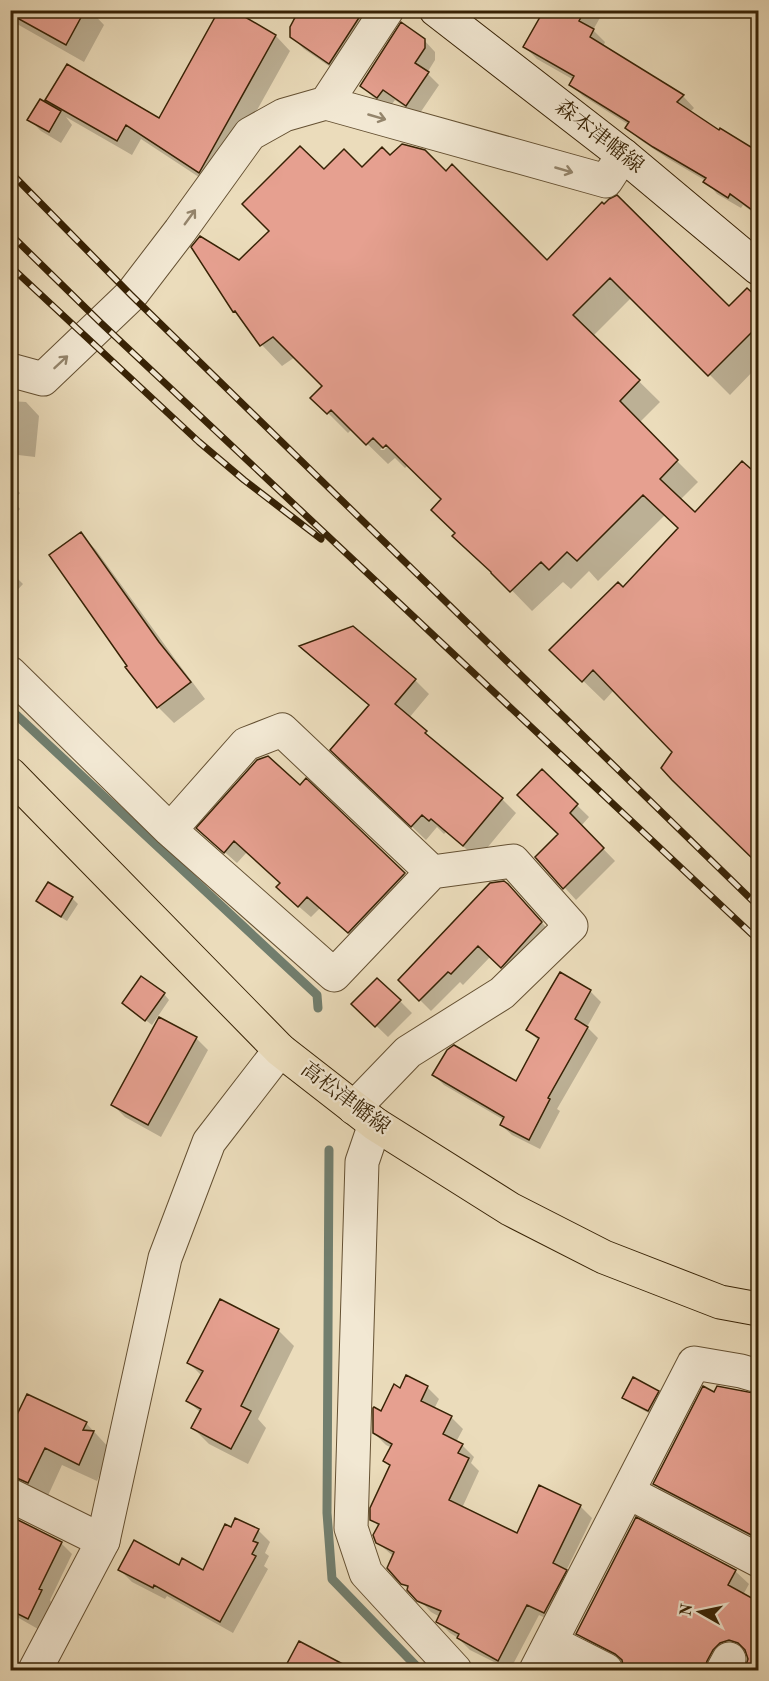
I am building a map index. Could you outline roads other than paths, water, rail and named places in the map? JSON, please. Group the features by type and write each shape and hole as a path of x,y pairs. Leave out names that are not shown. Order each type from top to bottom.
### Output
{"main road":[{"name":"高松津幡線","path":"10,774 280,1050 364,1116 510,1209 604,1257 720,1302 759,1309"}],"street":[{"path":"326,103 387,10"},
{"name":"森本津幡線","path":"436,10 623,155 759,268"},
{"path":"10,370 42,379 131,295 250,134 284,115 326,103 606,181 623,155"},
{"path":"10,673 170,830 334,975 432,872 513,861 570,926 502,993 408,1052 364,1116 351,1528 366,1573 455,1671"},
{"path":"170,830 246,744 282,730 432,872"},
{"path":"35,1671 103,1541 165,1258 209,1143 280,1050"},
{"path":"536,1671 694,1363 759,1376"},
{"path":"628,1492 759,1560"},
{"path":"10,1496 103,1541"},
{"path":"551,1642 606,1671"}],"waterway":[{"path":"10,709 317,995 318,1008"},
{"path":"329,1150 327,1513 332,1579 420,1670"}],"railway":[{"path":"10,172 131,295 758,906"},
{"path":"10,234 101,323 758,940"},
{"path":"10,266 199,442 321,539"}]}
